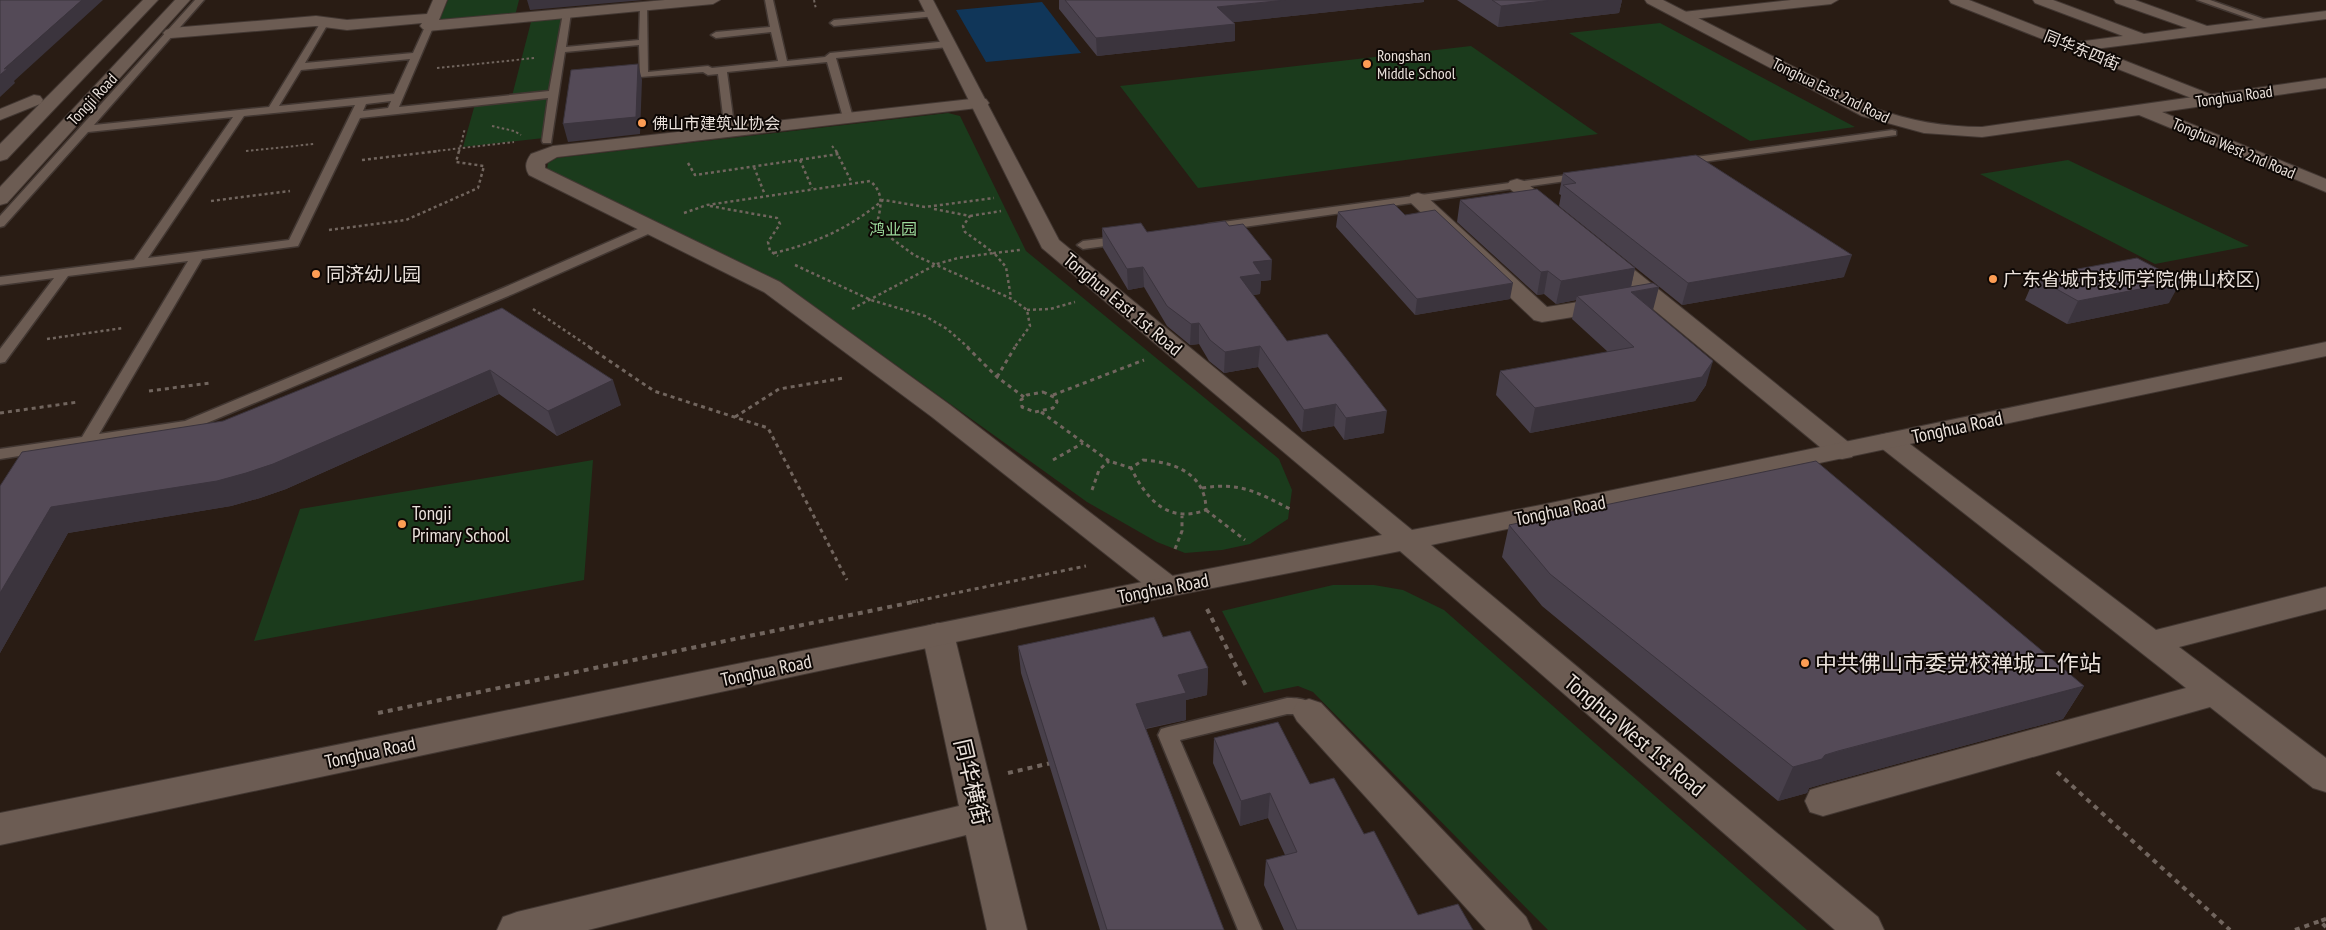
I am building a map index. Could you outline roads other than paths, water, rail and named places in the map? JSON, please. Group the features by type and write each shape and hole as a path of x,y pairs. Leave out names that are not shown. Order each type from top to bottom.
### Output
{"street":[{"path":"0,115 38,105 135,0"},
{"name":"Tongji Road","path":"1,153 23,131 38,105 151,0"},
{"name":"Tongji Road","path":"0,199 54,152 102,99 183,0"},
{"path":"431,22 440,0"},
{"path":"171,33 316,21 347,25 431,22 567,13 713,0"},
{"name":"Tonghua East 2nd Road","path":"1652,0 1868,112 1921,127 1965,133 1982,132 2142,109"},
{"path":"1683,16 1831,0"},
{"name":"同华东四街","path":"1956,0 2209,100"},
{"path":"2040,0 2143,38"},
{"path":"2128,1 2207,30"},
{"name":"Tonghua East 1st Road","path":"929,7 980,103 1050,243 1406,540"},
{"path":"2075,47 2268,22 2324,7"},
{"name":"Tonghua Road","path":"2142,109 2326,83"},
{"path":"980,103 553,152 538,158 535,164 536,172 772,287 886,370 1128,557 1180,584"},
{"name":"Tonghua West 2nd Road","path":"2142,109 2326,186"},
{"path":"0,133 23,131"},
{"path":"1517,185 1842,451"},
{"path":"1418,199 1542,315 1654,296"},
{"name":"Tonghua Road","path":"0,829 1180,584 1541,514 2326,349"},
{"path":"1889,441 2326,778"},
{"name":"Tonghua West 1st Road","path":"1406,540 1864,930"},
{"path":"2151,643 2326,598"},
{"name":"同华横街","path":"938,634 1007,930"},
{"path":"1823,801 2215,693"},
{"path":"1309,712 1512,930"},
{"path":"517,930 976,799"}],"lane":[{"path":"0,223 54,152 84,130 102,99 171,33 200,0"},
{"path":"769,0 783,64"},
{"path":"2201,0 2268,22"},
{"path":"644,6 644,42 638,76 708,68 708,72 831,59"},
{"path":"834,24 929,7"},
{"path":"547,140 558,87 560,53 567,13"},
{"path":"272,110 325,22"},
{"path":"392,111 431,22"},
{"path":"716,35 776,29"},
{"path":"560,53 644,42"},
{"path":"847,114 830,56 948,44"},
{"path":"297,67 416,56"},
{"path":"722,70 730,132"},
{"path":"356,115 473,102 558,87"},
{"path":"84,130 398,97"},
{"path":"0,281 294,243 362,101"},
{"path":"139,262 240,114"},
{"path":"1665,164 1892,133"},
{"path":"1198,230 1596,174"},
{"path":"0,454 188,425 508,291 651,228"},
{"path":"1083,245 1131,239"},
{"path":"87,441 198,255"},
{"path":"0,359 64,272"},
{"path":"1250,930 1168,735 1288,706 1300,706 1309,712"}],"water":[{"path":"1042,2 1081,53 986,62 956,10"}],"place":[{"name":"Rongshan Middle School","path":"1367,64"},
{"name":"佛山市建筑业协会","path":"642,123"},
{"name":"同济幼儿园","path":"316,274"},
{"name":"广东省城市技师学院(佛山校区)","path":"1993,279"},
{"name":"Tongji Primary School","path":"402,524"},
{"name":"中共佛山市委党校禅城工作站","path":"1805,663"}],"park label":[{"name":"鸿业园","path":"893,229"}]}
